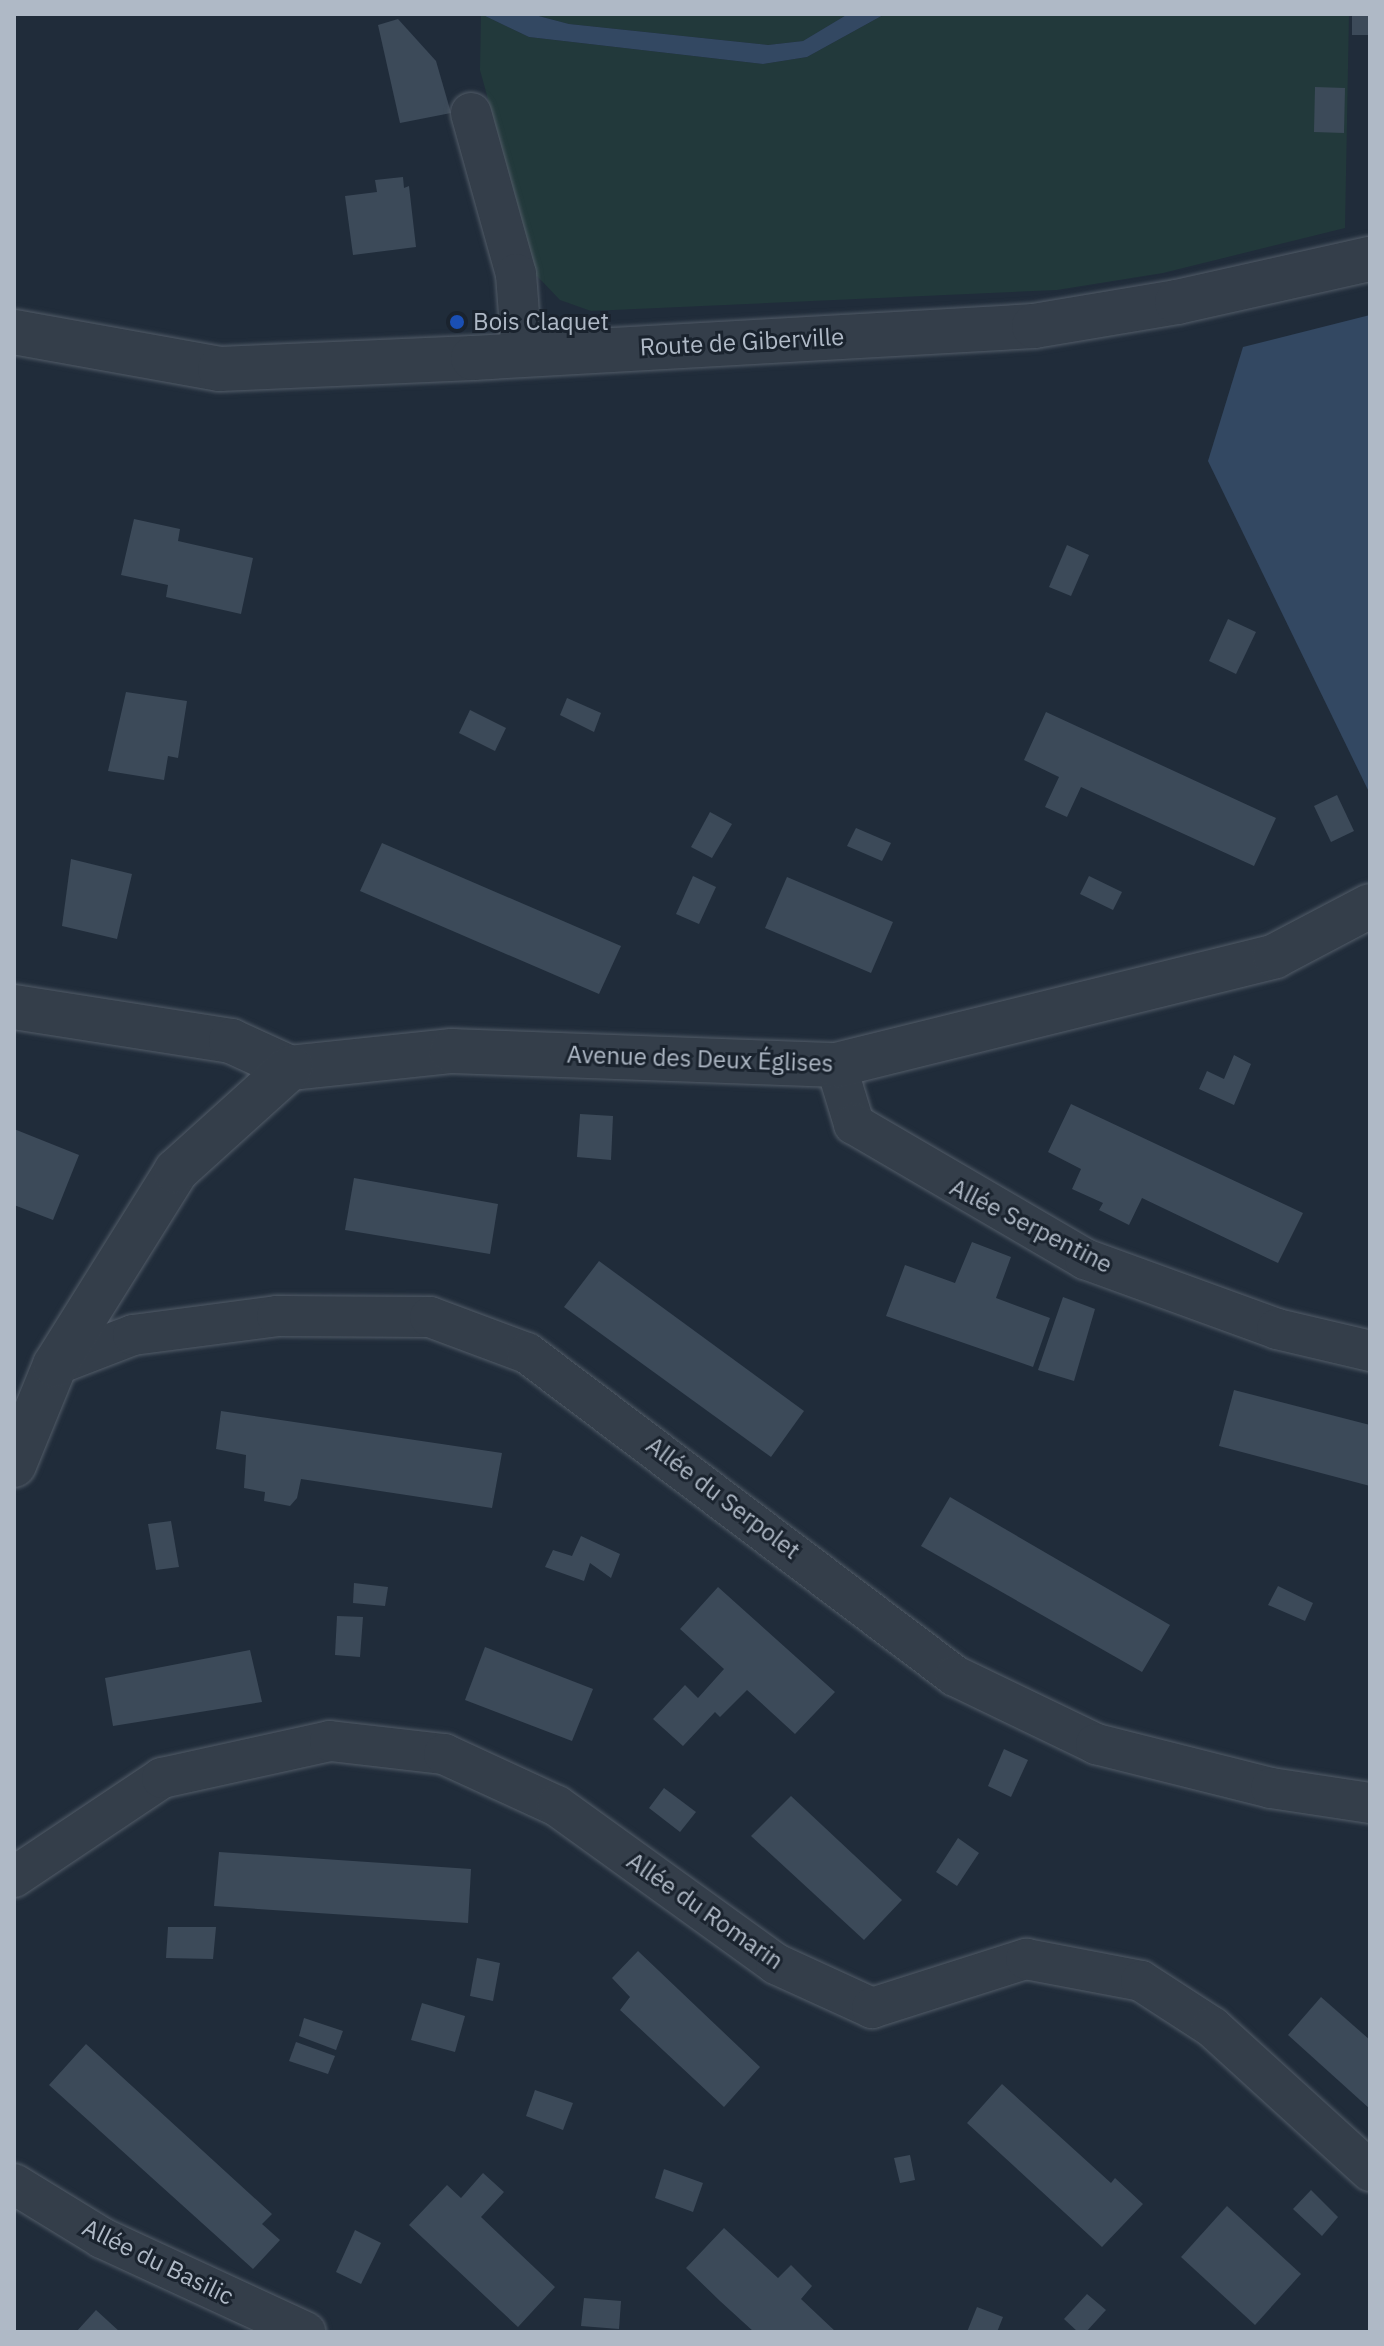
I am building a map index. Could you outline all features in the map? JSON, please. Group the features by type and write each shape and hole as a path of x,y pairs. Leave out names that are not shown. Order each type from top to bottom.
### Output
{"street":[{"path":"471,113 516,274 522,354"},
{"name":"Route de Giberville","path":"14,332 220,369 522,354 1034,326 1177,302 1370,259"},
{"name":"Avenue des Deux Églises","path":"290,1068 452,1051 836,1065 1275,956 1370,906"},
{"path":"14,1007 231,1041 290,1068 176,1171 55,1365 14,1465"},
{"name":"Allée Serpentine","path":"836,1065 854,1124 1085,1259 1277,1329 1370,1351"},
{"name":"Allée du Serpolet","path":"55,1365 133,1335 277,1316 430,1317 527,1353 955,1676 1096,1744 1271,1788 1370,1803"},
{"name":"Allée du Romarin","path":"14,1877 162,1778 330,1741 444,1754 557,1806 776,1964 872,2008 1026,1959 1141,1981 1212,2027 1370,2171"},
{"name":"Allée du Basilic","path":"14,2184 102,2238 305,2332"}],"green space":[{"path":"481,14 529,37 763,64 807,57 885,14 1349,14 1345,228 1163,273 1057,290 591,311 560,300 536,275 480,70"},
{"path":"531,14 848,14 803,41 768,45 569,24"}],"water":[{"path":"481,14 531,14 569,24 768,45 803,41 848,14 885,14 807,57 763,64 529,37"},
{"path":"1370,315 1370,794 1208,461 1243,347"}],"building":[{"path":"1352,14 1369,14 1370,35 1352,35"},
{"path":"398,19 436,61 451,113 400,123 378,25"},
{"path":"1315,87 1345,88 1344,133 1314,132"},
{"path":"403,177 404,188 409,186 416,247 353,255 345,196 377,192 375,180"},
{"path":"134,519 180,529 178,541 253,558 241,614 166,597 168,585 121,575"},
{"path":"1067,545 1089,555 1071,596 1049,587"},
{"path":"1228,619 1256,632 1236,674 1209,661"},
{"path":"126,692 187,701 178,758 168,756 164,780 108,771"},
{"path":"567,698 601,713 594,732 560,715"},
{"path":"470,710 506,728 495,751 459,733"},
{"path":"1046,712 1276,818 1254,866 1081,787 1067,817 1045,807 1059,777 1024,760"},
{"path":"1337,795 1354,831 1331,842 1314,806"},
{"path":"710,812 732,824 712,858 691,847"},
{"path":"856,828 891,843 882,861 847,846"},
{"path":"382,843 621,946 599,994 360,891"},
{"path":"71,859 132,874 117,939 62,926"},
{"path":"693,876 716,887 699,924 676,914"},
{"path":"1089,876 1122,892 1113,910 1080,894"},
{"path":"787,877 893,922 871,973 765,928"},
{"path":"1234,1055 1251,1064 1234,1105 1199,1089 1207,1071 1224,1079"},
{"path":"1071,1104 1303,1213 1278,1263 1142,1198 1129,1225 1099,1210 1103,1203 1072,1189 1081,1169 1048,1152"},
{"path":"580,1114 613,1116 611,1160 577,1157"},
{"path":"14,1129 79,1155 53,1220 14,1205"},
{"path":"354,1178 498,1204 490,1254 345,1230"},
{"path":"972,1242 1011,1257 996,1298 1050,1318 1033,1367 886,1316 905,1265 955,1283"},
{"path":"599,1261 804,1411 771,1457 564,1307"},
{"path":"1063,1297 1095,1309 1074,1381 1038,1370"},
{"path":"1234,1390 1370,1425 1370,1486 1219,1446"},
{"path":"221,1411 502,1453 492,1508 301,1479 297,1498 290,1506 264,1501 265,1492 244,1488 246,1455 216,1449"},
{"path":"950,1497 1170,1625 1142,1672 921,1546"},
{"path":"171,1521 179,1567 156,1570 148,1524"},
{"path":"581,1536 620,1554 611,1578 590,1563 584,1581 545,1567 553,1550 572,1556"},
{"path":"354,1583 388,1587 385,1606 353,1603"},
{"path":"1278,1586 1313,1603 1305,1621 1268,1605"},
{"path":"718,1587 835,1692 795,1734 747,1690 720,1717 715,1712 683,1746 653,1719 685,1685 698,1698 724,1669 680,1629"},
{"path":"337,1616 363,1617 360,1657 335,1655"},
{"path":"485,1647 593,1689 572,1741 465,1700"},
{"path":"250,1650 262,1702 113,1726 105,1678"},
{"path":"1004,1749 1028,1760 1011,1797 988,1786"},
{"path":"664,1788 696,1812 680,1832 649,1808"},
{"path":"791,1796 902,1900 864,1940 751,1836"},
{"path":"958,1838 979,1853 957,1886 936,1872"},
{"path":"219,1852 471,1869 468,1923 214,1906"},
{"path":"168,1927 216,1927 213,1959 166,1958"},
{"path":"638,1951 760,2067 724,2107 620,2010 630,1997 612,1978"},
{"path":"477,1958 500,1963 493,2001 470,1996"},
{"path":"1321,1997 1370,2040 1370,2109 1288,2035"},
{"path":"422,2003 465,2016 455,2052 411,2040"},
{"path":"304,2018 343,2031 336,2050 299,2036"},
{"path":"296,2042 335,2056 328,2074 289,2061"},
{"path":"86,2044 272,2214 262,2224 280,2240 253,2269 49,2085"},
{"path":"1002,2084 1111,2183 1115,2178 1143,2204 1102,2247 967,2123"},
{"path":"535,2090 573,2103 563,2130 526,2116"},
{"path":"910,2155 915,2180 900,2183 894,2158"},
{"path":"664,2169 703,2183 693,2212 655,2198"},
{"path":"483,2173 504,2192 481,2217 555,2287 518,2327 409,2225 447,2185 461,2198"},
{"path":"1311,2190 1338,2217 1322,2236 1293,2209"},
{"path":"1227,2206 1301,2274 1255,2325 1181,2257"},
{"path":"724,2228 778,2278 791,2265 812,2286 801,2299 836,2332 754,2332 720,2301 686,2268"},
{"path":"355,2230 381,2243 361,2284 336,2272"},
{"path":"1087,2294 1106,2310 1086,2332 1078,2332 1064,2319"},
{"path":"584,2298 621,2301 619,2329 581,2326"},
{"path":"977,2307 1003,2317 997,2332 967,2332"},
{"path":"96,2310 120,2332 76,2332"}],"place":[{"name":"Bois Claquet","path":"457,322"}]}
